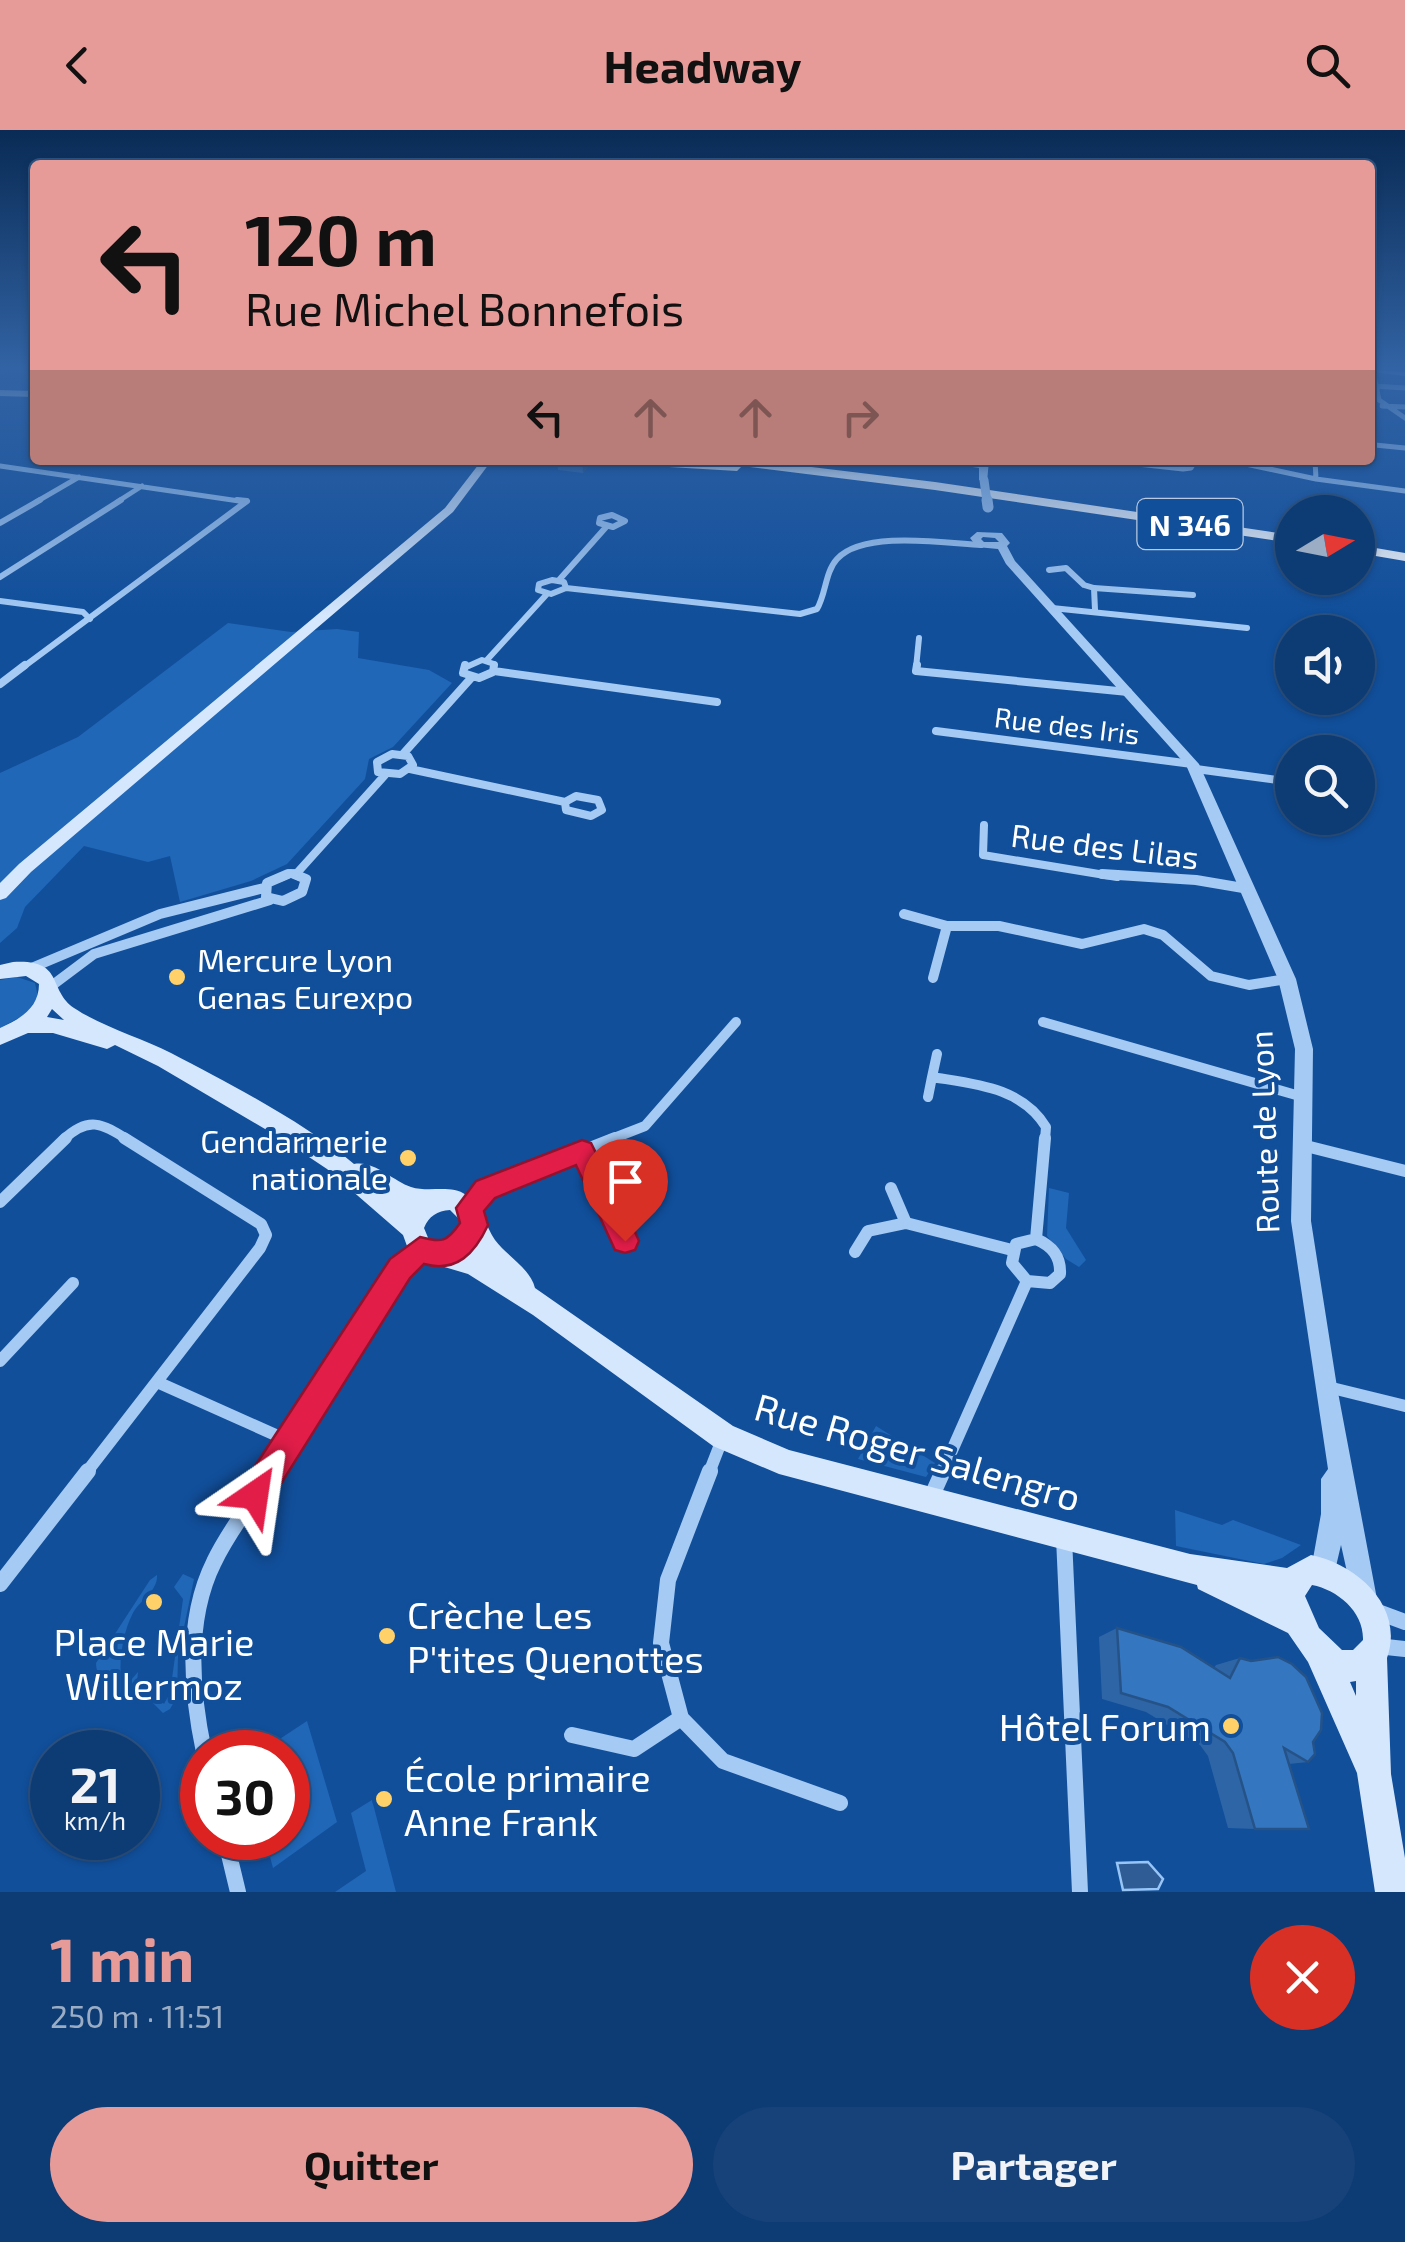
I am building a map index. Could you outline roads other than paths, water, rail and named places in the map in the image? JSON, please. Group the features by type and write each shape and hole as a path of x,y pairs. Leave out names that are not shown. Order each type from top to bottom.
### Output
{"highway":[{"path":"695,465 935,486"},
{"name":"N 346","path":"765,465 1275,535"},
{"name":"N 346","path":"805,465 1275,534"},
{"path":"828,465 918,479"},
{"path":"1375,550 1405,554"}],"main road":[{"path":"0,894 448,510 483,465"},
{"path":"432,522 448,503 460,476"},
{"path":"0,908 43,854"},
{"name":"Rue Roger Salengro","path":"0,955 15,970 44,976 65,1012 251,1107 335,1162 408,1197 436,1201"},
{"path":"0,1037 26,1025 46,1004 50,990"},
{"name":"Rue Roger Salengro","path":"26,1025 54,1025 165,1060"},
{"name":"Rue Roger Salengro","path":"335,1162 424,1244 474,1264 542,1306 723,1436 789,1464 1190,1569 1292,1584"},
{"path":"456,1200 472,1217 459,1248 424,1244 420,1212 436,1201 456,1200"},
{"name":"Rue Roger Salengro","path":"472,1217 488,1250 542,1306"},
{"name":"Rue Roger Salengro","path":"1190,1569 1294,1621"},
{"path":"1374,1774 1319,1653 1294,1621 1290,1608 1292,1584 1310,1570 1338,1576 1367,1604 1384,1650 1374,1774 1393,1892"},
{"path":"1319,1653 1348,1665 1384,1650"}],"street":[{"name":"Route de Lyon","path":"984,465 988,506 1010,562"},
{"path":"1146,465 1182,469 1194,465"},
{"path":"1250,465 1405,491"},
{"path":"1315,465 1316,479"},
{"path":"0,466 247,502 0,684"},
{"path":"0,523 80,477"},
{"path":"0,577 144,485"},
{"path":"547,594 538,590 539,584 559,580 607,526"},
{"path":"981,541 997,535"},
{"path":"486,661 547,594 566,588 800,614 817,609 833,564 847,550 881,542 944,544 981,541 997,535"},
{"name":"Route de Lyon","path":"981,541 1010,562 1052,608 1070,612 1128,692 1194,766 1287,979 1304,1050 1301,1221 1332,1428 1367,1604"},
{"path":"1050,570 1066,568 1084,585 1094,588 1193,595"},
{"path":"559,580 566,588"},
{"path":"1094,588 1095,610"},
{"path":"1040,595 1070,612 1095,610 1247,628"},
{"path":"0,601 83,612 90,619"},
{"path":"919,638 916,671 1128,692"},
{"path":"472,678 463,673 463,668 472,662 494,664 494,671"},
{"path":"385,775 376,769 378,762 386,756 404,754 472,678 494,671 717,702"},
{"name":"Rue des Iris","path":"936,730 1275,779"},
{"path":"404,754 413,762 410,769"},
{"path":"15,970 160,914 264,888 277,876 297,873 385,775 410,769 565,802"},
{"name":"Rue des Lilas","path":"984,825 982,855 1120,876 1196,880 1251,890"},
{"path":"50,990 70,968 94,954 270,900 290,900 307,883 297,873"},
{"path":"264,888 270,900"},
{"path":"224,898 229,912"},
{"path":"160,914 162,933"},
{"path":"904,914 946,926 999,926 1082,944 1144,929 1164,936 1212,976 1249,984 1287,979"},
{"path":"933,978 946,926"},
{"path":"472,1217 486,1190 645,1126 736,1022"},
{"path":"1043,1022 1303,1098"},
{"path":"928,1097 937,1054"},
{"path":"932,1076 998,1091 1034,1108 1042,1116 1046,1127 1036,1239"},
{"path":"0,1202 75,1129 90,1122 100,1123 261,1224 266,1235 260,1248 0,1584"},
{"path":"1302,1146 1405,1171"},
{"path":"582,1151 625,1241"},
{"path":"891,1188 906,1222"},
{"path":"855,1252 868,1232 906,1222 1012,1250"},
{"path":"1036,1239 1056,1252 1060,1274 1043,1285 1027,1281 1015,1270 1012,1250 1022,1240 1036,1239"},
{"path":"200,1730 190,1682 202,1593 213,1562 400,1268 424,1244"},
{"path":"930,1500 1027,1281"},
{"path":"0,1360 73,1283"},
{"path":"157,1382 289,1442"},
{"path":"1325,1386 1405,1406"},
{"name":"Route de Lyon","path":"1324,1570 1334,1514 1332,1428"},
{"path":"723,1436 668,1580 661,1643 680,1718 724,1762 840,1803"},
{"path":"1064,1536 1080,1892"},
{"path":"1367,1604 1405,1622"},
{"path":"572,1736 634,1749 680,1718"},
{"path":"230,1860 238,1892"}],"place":[{"name":"Mercure Lyon Genas Eurexpo","path":"177,977"},
{"name":"Gendarmerie nationale","path":"408,1158"},
{"name":"Place Marie Willermoz","path":"154,1602"},
{"name":"Crèche Les P'tites Quenottes","path":"387,1636"},
{"name":"Hôtel Forum","path":"1231,1726"},
{"name":"École primaire Anne Frank","path":"384,1799"}]}
